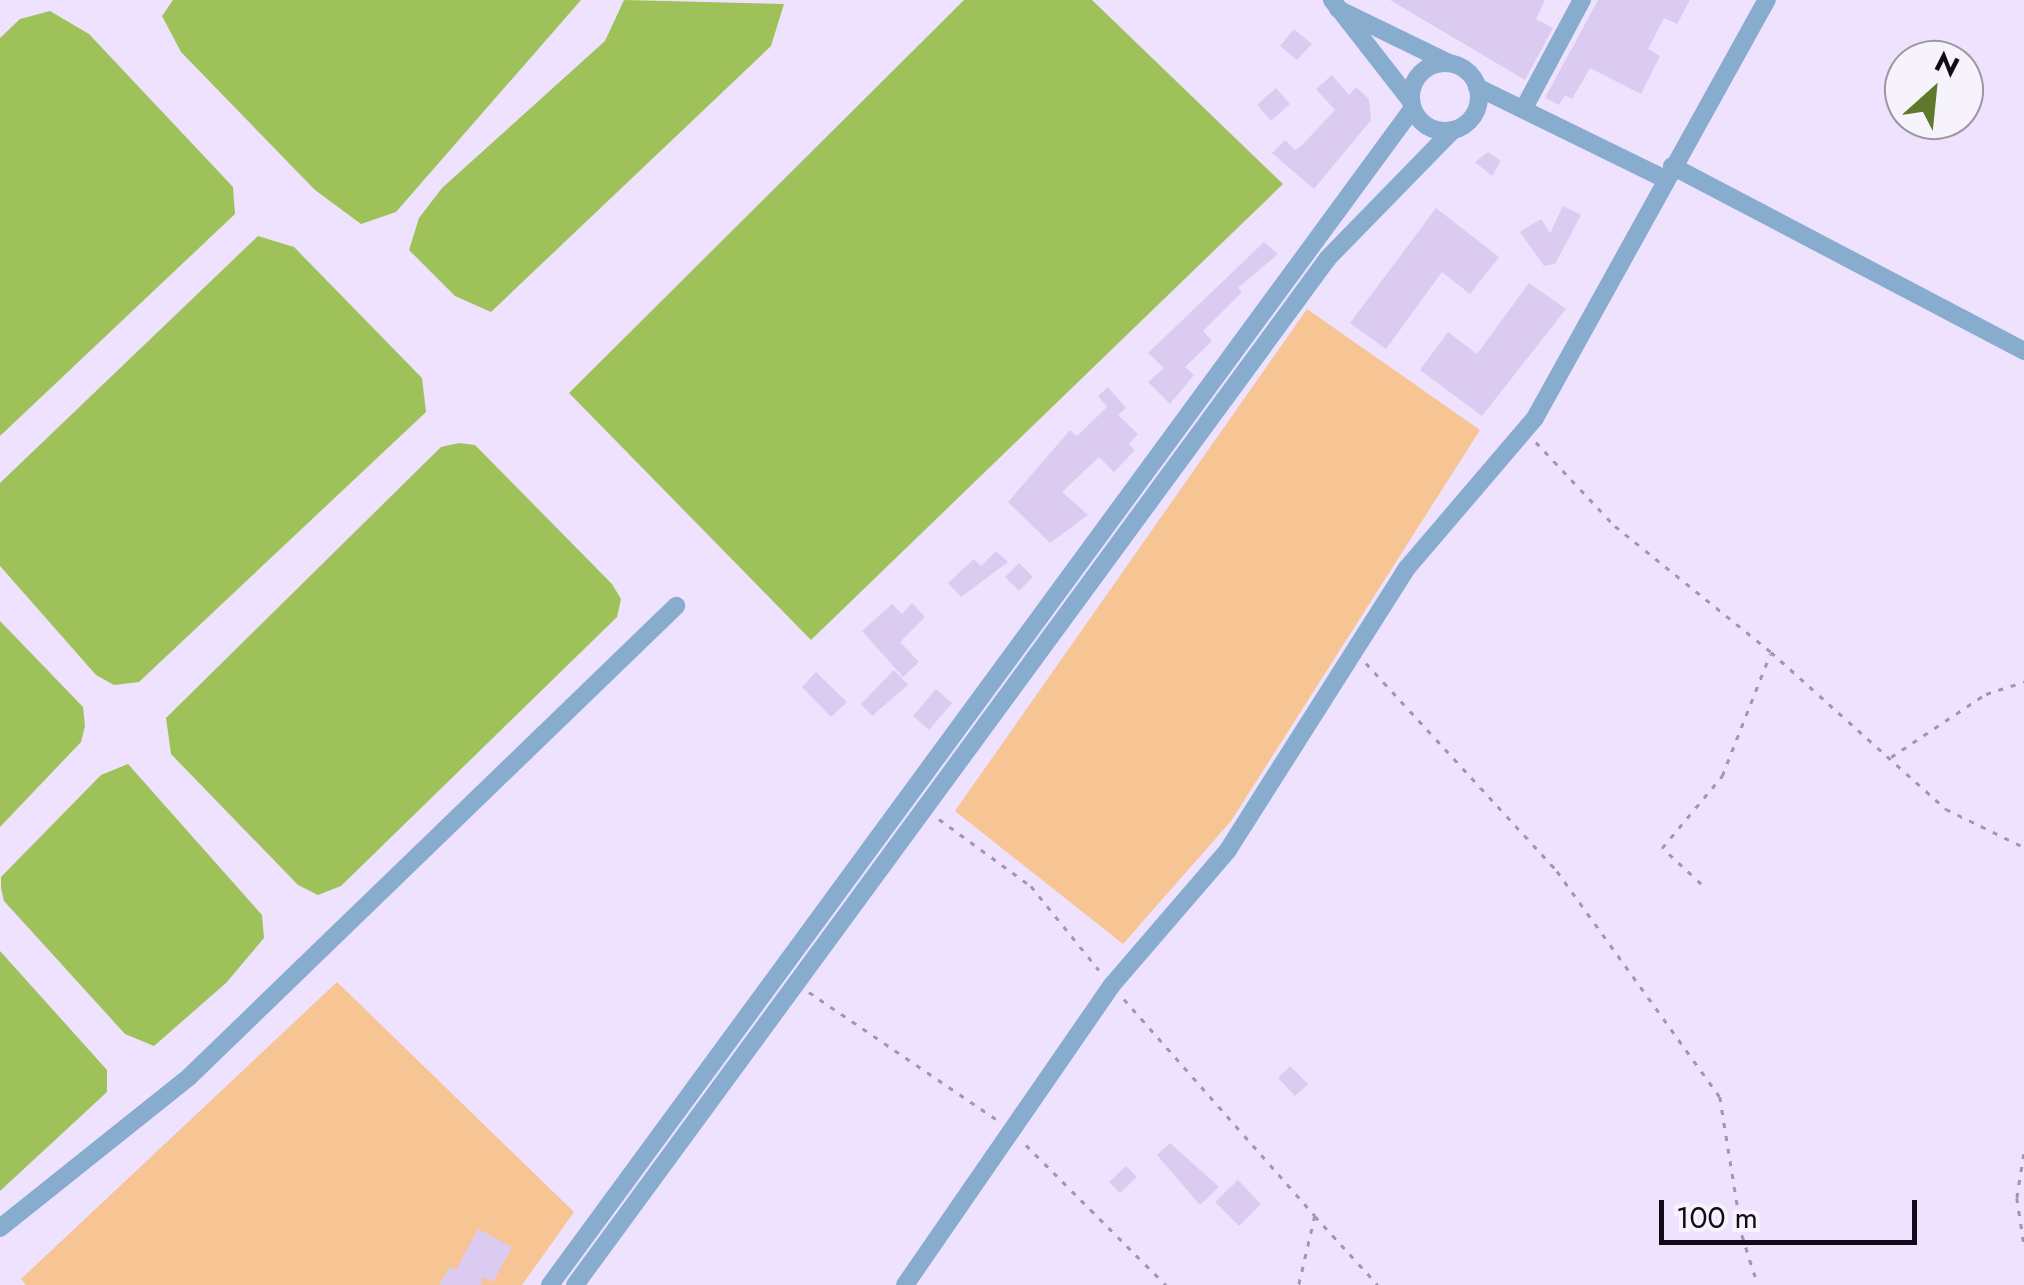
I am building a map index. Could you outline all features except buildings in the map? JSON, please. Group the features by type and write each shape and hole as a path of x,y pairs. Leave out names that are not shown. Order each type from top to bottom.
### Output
{"street":[{"path":"1524,108 1582,0"},
{"path":"905,1285 1008,1128 1112,985 1228,850 1407,568 1535,418 1767,0"},
{"path":"1335,5 1467,72 1477,87 1668,173 2024,351"},
{"path":"1335,5 1430,128 1452,130"},
{"path":"550,1285 1412,104 1422,72 1449,63"},
{"path":"574,1285 1328,258 1452,130 1471,118 1477,87"},
{"path":"0,1228 189,1077 676,606"}],"path":[{"path":"1535,418 1534,439 1547,460 1690,592 1771,652 1946,809 2024,847"},
{"path":"1355,651 1558,872 1720,1097 1742,1235 1758,1285"},
{"path":"1701,884 1662,848 1722,776 1771,652"},
{"path":"1890,758 1986,694 2024,682"},
{"path":"925,809 1031,886 1112,985 1378,1285"},
{"path":"796,984 1008,1128 1166,1285"},
{"path":"2024,1154 2016,1198 2024,1244"},
{"path":"1299,1285 1316,1216"}],"shaded area":[{"path":"173,0 581,0 396,212 361,224 315,190 181,52 162,16"},
{"path":"624,0 784,4 771,46 491,312 455,296 409,250 419,218 442,188 605,41"},
{"path":"964,0 1092,0 1283,184 811,640 569,393"},
{"path":"50,11 89,34 233,187 235,214 0,436 0,38 20,19"},
{"path":"258,236 294,247 422,378 426,412 139,682 114,685 96,675 0,566 0,483"},
{"path":"1307,309 1480,430 1231,821 1123,944 955,811"},
{"path":"475,445 612,584 621,599 617,617 341,886 318,895 298,885 171,754 166,718 441,447"},
{"path":"0,621 83,707 85,726 81,742 0,827"},
{"path":"128,764 262,915 264,938 226,983 154,1046 125,1034 4,901 1,888 1,877 101,775"},
{"path":"0,951 107,1070 107,1092 0,1191"},
{"path":"337,982 574,1212 522,1285 26,1285 21,1279"}]}
